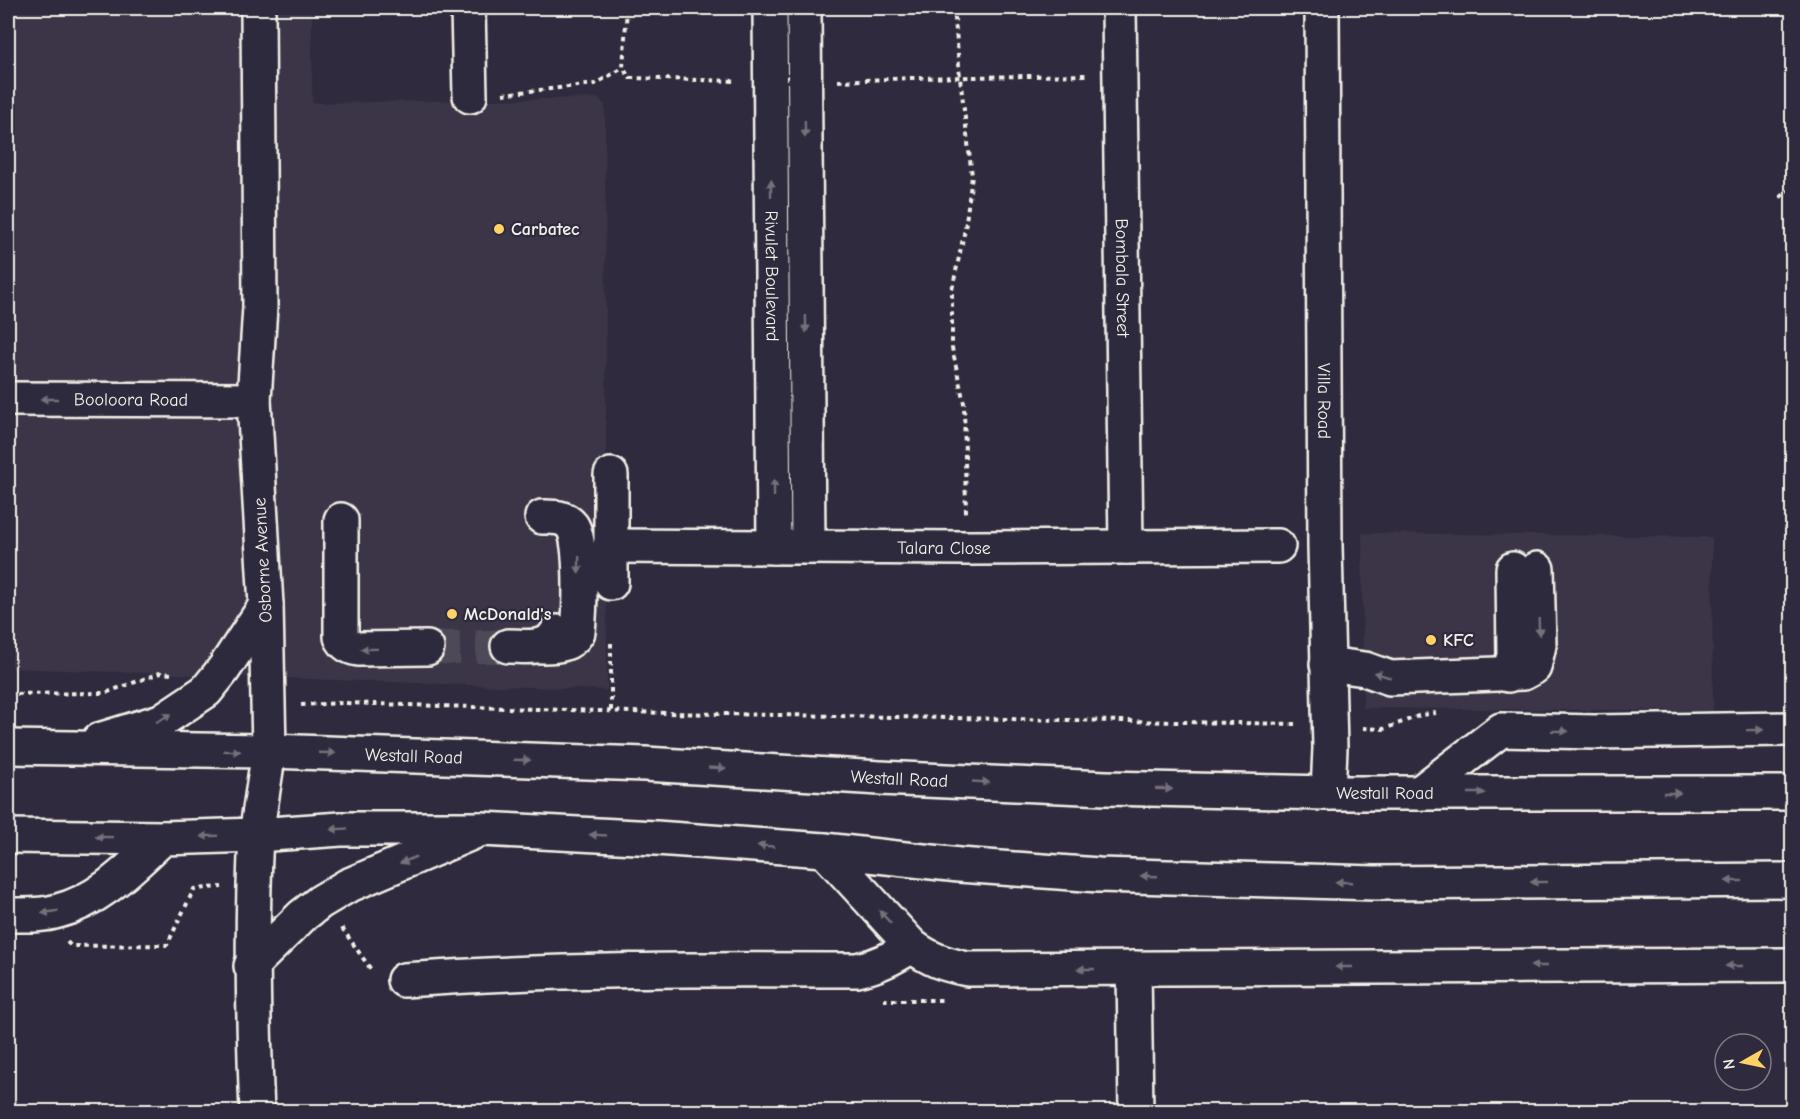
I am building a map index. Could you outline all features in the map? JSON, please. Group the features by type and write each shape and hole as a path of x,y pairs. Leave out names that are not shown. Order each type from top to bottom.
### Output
{"street":[{"name":"Osborne Avenue","path":"257,1112 251,966 252,907 256,835 268,751 266,605 254,400 260,307 258,8"},
{"path":"468,8 470,96"},
{"name":"Rivulet Boulevard","path":"770,8 774,547"},
{"name":"Rivulet Boulevard","path":"804,8 808,547"},
{"name":"Bombala Street","path":"1119,8 1126,547"},
{"name":"Villa Road","path":"1322,8 1324,534 1329,793"},
{"path":"771,82 804,83"},
{"name":"Booloora Road","path":"8,399 254,400"},
{"path":"610,583 611,475"},
{"path":"508,646 543,646 553,640 558,627 550,517"},
{"path":"340,520 341,637 344,643 350,648 358,649 428,648"},
{"name":"Talara Close","path":"610,546 967,548 1278,546"},
{"path":"1328,664 1365,669 1390,678 1523,673 1534,667 1539,645 1525,569"},
{"path":"69,749 161,721 206,691 223,670 266,605"},
{"path":"1419,793 1501,730 1595,732 1792,729"},
{"name":"Westall Road","path":"8,747 268,751 645,764 1094,788 1329,793 1792,793"},
{"path":"8,836 163,838 341,829 481,829 824,850 959,865 1099,875 1375,882 1792,880"},
{"path":"251,966 302,916 320,902 347,886 481,829"},
{"path":"8,915 58,911 90,899 110,886 163,838"},
{"path":"824,850 912,946 942,964 967,969 1792,965"},
{"path":"404,980 493,974 606,971 857,970 882,963 912,946"},
{"path":"1134,968 1136,1112"}],"path":[{"path":"627,8 623,68 630,78 771,82"},
{"path":"954,8 972,176 965,229 952,290 952,348 964,403 967,548"},
{"path":"470,96 595,84 623,68"},
{"path":"804,83 960,77 1119,75"},
{"path":"1780,197 1792,189"},
{"path":"344,703 665,713 1384,729 1421,715 1443,711"}],"shaded area":[{"path":"8,8 312,8 312,103 598,98 605,105 607,690 8,668"},
{"path":"1362,533 1712,537 1713,711 1363,708"}],"tunnel":[{"path":"427,648 508,646"}],"place":[{"name":"Carbatec","path":"499,229"},
{"name":"McDonald's","path":"452,614"},
{"name":"KFC","path":"1431,640"}]}
